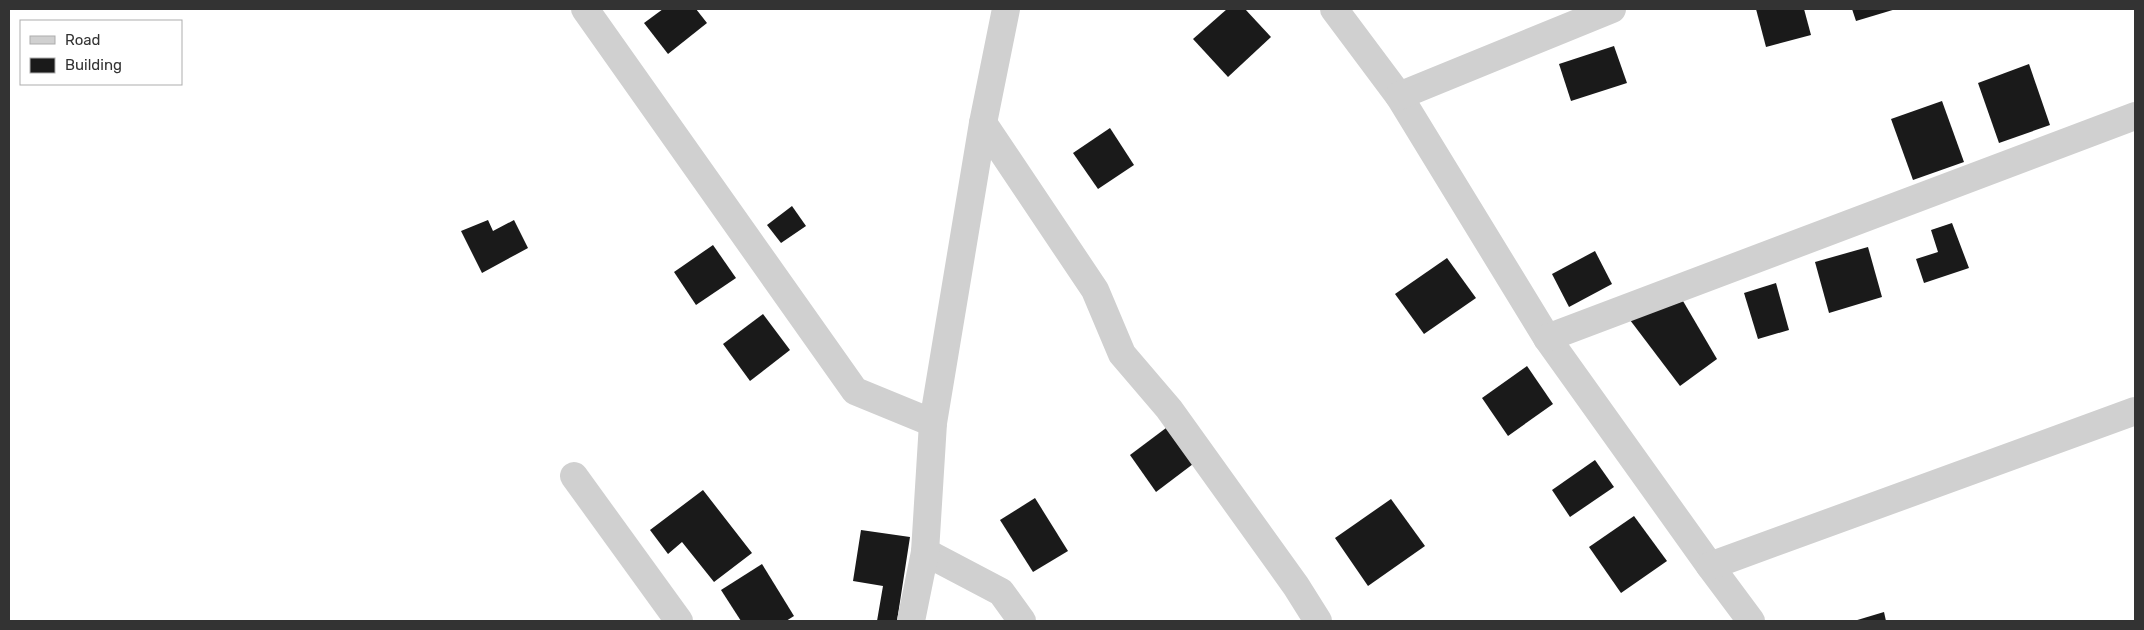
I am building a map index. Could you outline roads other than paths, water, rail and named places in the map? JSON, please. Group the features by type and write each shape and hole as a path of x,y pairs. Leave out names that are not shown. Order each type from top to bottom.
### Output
{"street":[{"path":"585,9 855,391 933,423"},
{"path":"910,621 925,552 933,423 983,123 1006,9"},
{"path":"1334,9 1399,96 1547,338 1751,621"},
{"path":"1399,96 1612,9"},
{"path":"1547,338 2135,116"},
{"path":"983,123 1095,290 1122,354 1169,409 1296,586 1318,621"},
{"path":"1710,566 2135,410"},
{"path":"574,476 679,621"},
{"path":"925,552 1001,592 1022,621"}]}
